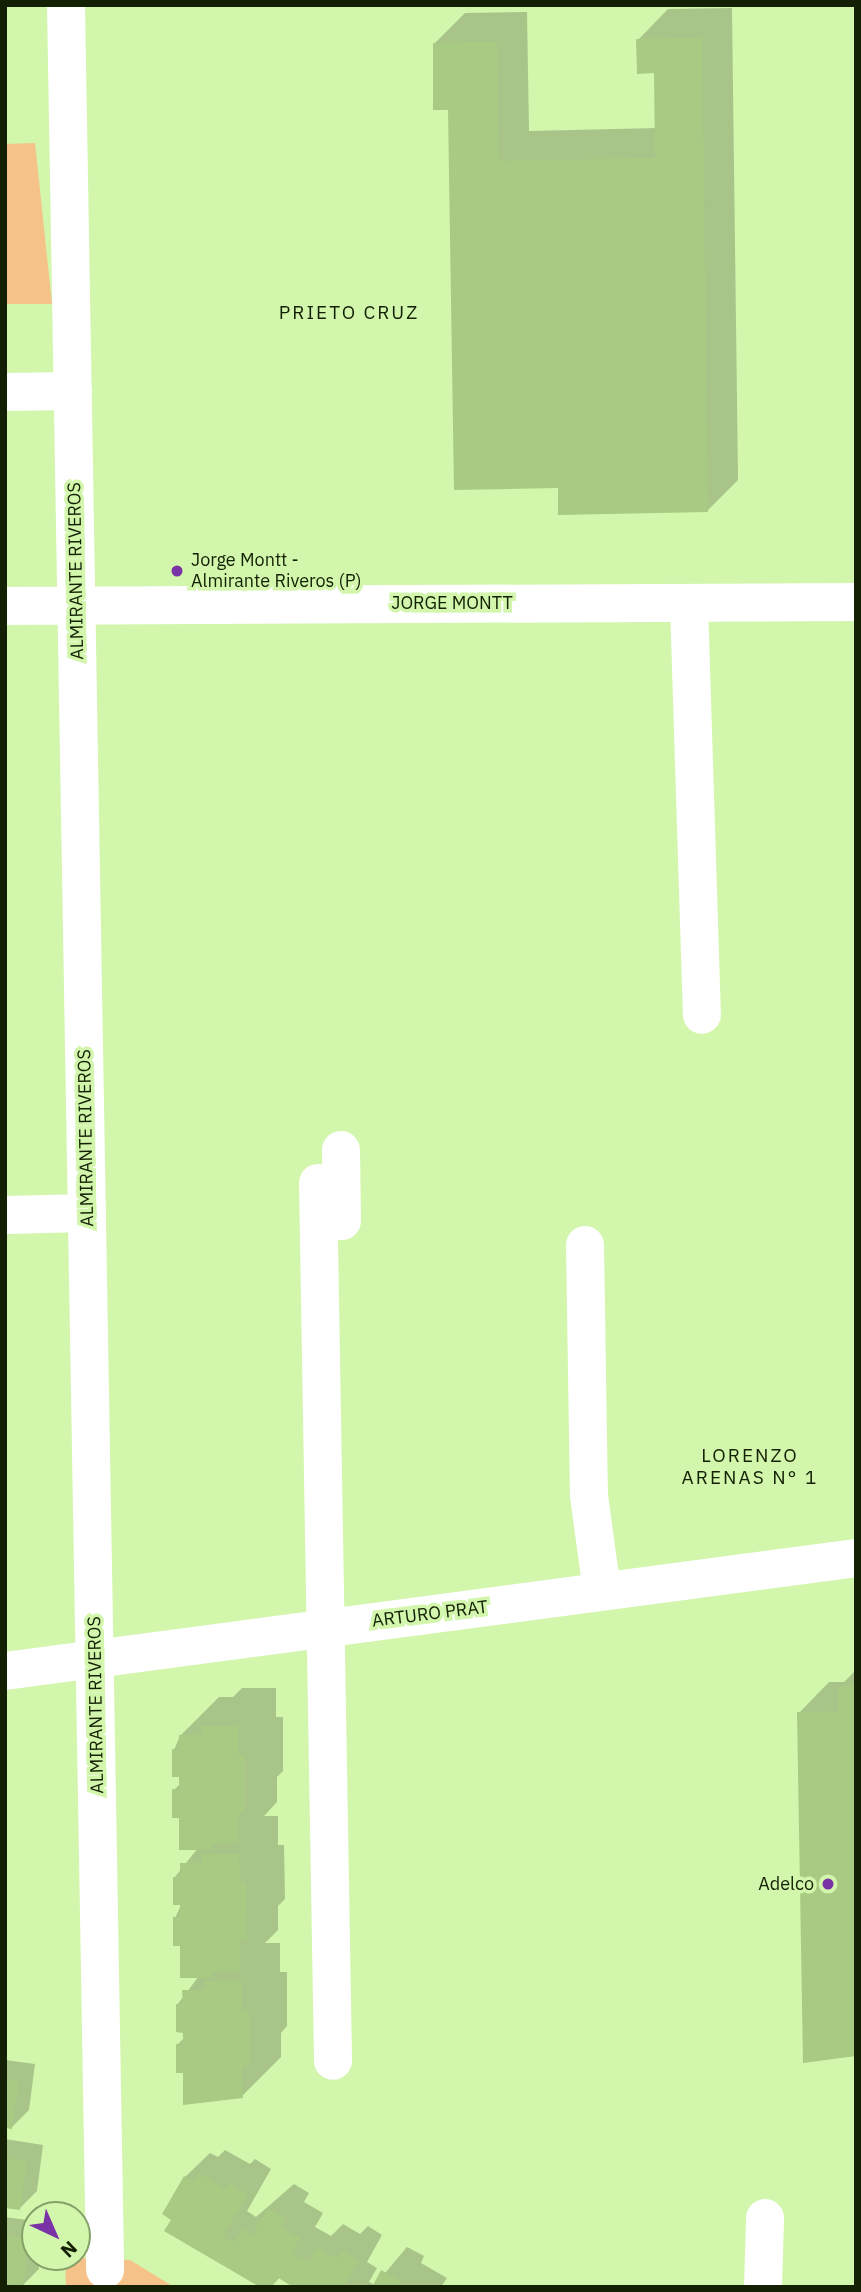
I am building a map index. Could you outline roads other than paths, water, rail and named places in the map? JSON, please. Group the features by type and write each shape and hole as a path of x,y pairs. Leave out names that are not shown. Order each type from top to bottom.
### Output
{"street":[{"name":"ALMIRANTE RIVEROS","path":"66,5 105,2270"},
{"path":"5,391 73,391"},
{"name":"JORGE MONTT","path":"5,606 856,602"},
{"path":"688,604 702,1015"},
{"path":"333,2061 341,1150"},
{"path":"318,1183 336,1626"},
{"path":"5,1215 87,1213"},
{"path":"585,1245 589,1496 602,1591"},
{"name":"ARTURO PRAT","path":"5,1671 856,1558"},
{"path":"763,2287 765,2218"}],"place":[{"name":"Jorge Montt - Almirante Riveros (P)","path":"177,571"},
{"name":"Adelco","path":"828,1884"}],"district":[{"name":"PRIETO CRUZ","path":"349,313"},
{"name":"LORENZO ARENAS N° 1","path":"750,1467"}]}
